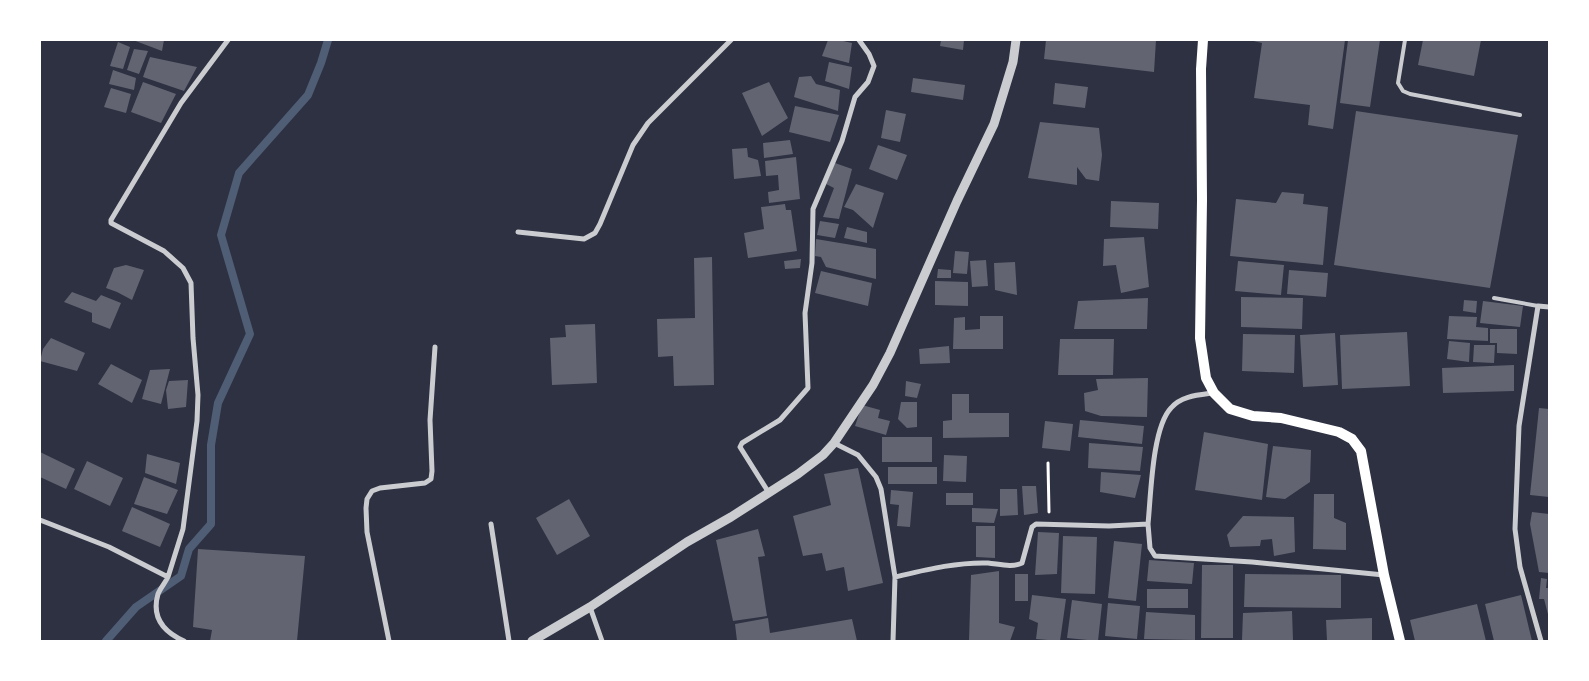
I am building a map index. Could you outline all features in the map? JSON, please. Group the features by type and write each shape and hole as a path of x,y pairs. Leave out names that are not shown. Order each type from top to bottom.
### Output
{"main road":[{"path":"1203,40 1201,68 1200,338 1206,378 1214,393 1230,409 1253,416 1281,418 1339,432 1352,439 1361,451 1384,575 1400,641"}],"street":[{"path":"184,641 162,627 156,608 158,594 168,577 183,529 197,421 198,394 191,283 183,268 164,251 111,223 110,220 181,103 228,40"},
{"path":"518,232 584,239 594,233 600,224 633,145 648,123 731,40"},
{"path":"769,493 740,447 742,443 780,420 808,388 805,313 812,262 813,209 842,141 855,97 868,82 874,66 869,54 859,40"},
{"path":"532,641 590,607 687,542 798,474 823,455 834,443 873,385 890,353 957,201 994,124 1013,62 1016,40"},
{"path":"1541,641 1520,567 1515,529 1519,426 1538,306 1549,307"},
{"path":"389,641 367,532 367,499 372,491 380,488 425,484 431,479 431,392 435,347"},
{"path":"1214,393 1188,396 1171,406 1158,433 1148,524 1151,552 1156,556 1252,562 1384,575"},
{"path":"834,443 858,455 876,477 881,489 895,577 893,641"},
{"path":"40,520 109,547 168,577"},
{"path":"491,524 510,641"},
{"path":"895,577 947,565 987,563 1017,566 1022,563 1032,527 1036,524 1109,526 1148,524"},
{"path":"590,607 602,641"}],"lane":[{"path":"1405,40 1398,83 1404,91 1410,94 1520,116"},
{"path":"1494,298 1538,306"}],"path":[{"path":"1048,463 1050,525"}],"building":[{"path":"133,40 164,40 162,51"},
{"path":"828,40 852,43 849,63 822,56"},
{"path":"941,40 964,40 963,50 940,46"},
{"path":"1046,40 1156,40 1154,72 1044,59"},
{"path":"1249,40 1345,40 1333,129 1308,125 1310,105 1254,98 1262,43"},
{"path":"1348,40 1380,40 1370,107 1340,103"},
{"path":"1423,40 1481,40 1474,76 1418,65"},
{"path":"118,42 130,47 123,69 110,66"},
{"path":"134,49 148,51 139,74 127,70"},
{"path":"150,57 197,67 184,91 143,77"},
{"path":"829,62 852,67 849,89 825,81"},
{"path":"113,70 136,78 134,90 109,84"},
{"path":"811,76 816,84 840,90 838,111 794,97 799,77"},
{"path":"913,78 965,85 963,100 911,92"},
{"path":"143,82 176,94 161,123 131,112"},
{"path":"769,82 788,118 762,136 742,93"},
{"path":"1055,83 1088,87 1085,108 1053,104"},
{"path":"111,88 131,94 126,113 104,107"},
{"path":"795,106 839,115 830,142 789,132"},
{"path":"886,110 906,114 900,142 881,138"},
{"path":"1356,111 1518,135 1490,288 1334,265"},
{"path":"1040,122 1099,128 1102,155 1099,181 1086,179 1077,167 1077,185 1028,178"},
{"path":"790,140 793,154 764,158 763,143"},
{"path":"878,145 907,155 897,180 869,169"},
{"path":"747,148 748,157 758,160 761,176 734,179 732,149"},
{"path":"796,157 800,199 769,203 768,192 779,190 778,175 766,176 765,161"},
{"path":"835,163 852,169 839,219 823,217 834,188 826,184"},
{"path":"856,184 884,193 873,228 853,210 844,207"},
{"path":"1282,192 1304,194 1303,204 1328,207 1323,265 1230,256 1236,199 1276,203"},
{"path":"1111,201 1159,203 1158,229 1110,227"},
{"path":"785,204 786,210 791,210 797,251 748,258 744,233 764,229 761,207"},
{"path":"820,221 839,224 835,238 817,235"},
{"path":"847,227 867,232 867,243 844,238"},
{"path":"1144,237 1149,287 1121,293 1116,265 1103,266 1104,239"},
{"path":"816,239 876,249 876,279 826,267 821,257 815,256"},
{"path":"955,251 969,252 967,274 953,273"},
{"path":"712,257 714,385 674,386 673,356 658,357 657,319 695,318 694,258"},
{"path":"801,259 800,268 785,269 784,261"},
{"path":"986,260 988,286 972,287 970,261"},
{"path":"1238,261 1284,265 1281,295 1235,291"},
{"path":"1015,262 1017,295 995,290 994,263"},
{"path":"126,265 144,270 132,300 106,288 114,268"},
{"path":"938,269 951,270 951,278 937,278"},
{"path":"1289,270 1328,273 1326,297 1287,294"},
{"path":"821,271 872,283 868,306 815,293"},
{"path":"935,281 968,282 968,306 935,305"},
{"path":"72,292 96,301 101,295 121,303 110,329 92,322 92,313 64,302"},
{"path":"1241,297 1303,298 1302,329 1241,327"},
{"path":"1148,298 1147,329 1074,329 1078,301"},
{"path":"1464,300 1477,301 1476,313 1463,311"},
{"path":"1483,301 1523,306 1520,327 1480,323"},
{"path":"980,316 1003,316 1003,349 953,349 954,318 965,317 965,330 980,329"},
{"path":"1449,316 1477,317 1476,327 1488,328 1488,341 1447,339"},
{"path":"595,324 597,383 552,385 550,338 566,337 565,325"},
{"path":"1490,329 1517,329 1517,354 1497,353 1497,343 1490,343"},
{"path":"1407,332 1410,386 1342,389 1340,335"},
{"path":"1335,333 1338,385 1303,387 1300,335"},
{"path":"1243,334 1295,335 1294,373 1242,371"},
{"path":"51,338 85,353 77,371 40,361 43,349"},
{"path":"1060,339 1114,339 1113,375 1058,375"},
{"path":"1449,341 1470,343 1469,362 1447,359"},
{"path":"1474,345 1495,345 1494,363 1473,362"},
{"path":"949,346 950,363 920,364 919,349"},
{"path":"111,364 142,380 132,403 98,384"},
{"path":"1514,365 1514,391 1443,393 1442,368"},
{"path":"170,369 161,404 142,399 150,370"},
{"path":"1148,378 1147,417 1101,416 1085,411 1084,393 1098,390 1096,379"},
{"path":"188,380 186,407 168,409 166,390 169,381"},
{"path":"906,381 921,384 917,398 905,396"},
{"path":"952,394 969,394 969,413 1009,413 1009,437 943,438 943,421 952,420"},
{"path":"901,402 917,402 917,427 907,428 898,419"},
{"path":"862,405 880,410 878,418 890,421 886,435 855,426"},
{"path":"1539,408 1549,409 1549,497 1530,495"},
{"path":"1080,420 1144,426 1142,444 1078,437"},
{"path":"1045,421 1073,424 1070,451 1042,448"},
{"path":"1204,432 1268,444 1262,500 1195,490"},
{"path":"882,437 932,437 932,462 882,462"},
{"path":"1089,443 1143,447 1140,471 1088,468"},
{"path":"1273,446 1311,450 1310,482 1285,499 1266,497"},
{"path":"40,452 75,469 66,489 40,477"},
{"path":"147,454 180,463 176,484 145,473"},
{"path":"944,455 967,456 966,482 943,481"},
{"path":"87,461 123,478 110,506 74,489"},
{"path":"888,467 937,467 937,484 888,484"},
{"path":"858,468 883,583 848,591 844,567 826,571 822,553 803,556 793,516 831,505 824,474"},
{"path":"1101,472 1141,475 1135,498 1100,492"},
{"path":"144,477 178,490 167,514 134,504"},
{"path":"1022,486 1036,486 1038,513 1024,515"},
{"path":"1000,489 1017,489 1018,515 1000,516"},
{"path":"891,490 913,492 910,527 897,526 899,505 890,504"},
{"path":"946,493 973,493 973,505 946,505"},
{"path":"1314,494 1334,494 1334,518 1346,523 1346,550 1313,549"},
{"path":"569,499 590,536 557,555 536,518"},
{"path":"132,507 170,524 160,547 122,531"},
{"path":"972,508 998,509 994,523 972,522"},
{"path":"1532,512 1549,514 1549,573 1539,572 1530,524"},
{"path":"1243,516 1294,517 1295,552 1274,556 1272,539 1261,540 1260,546 1230,547 1227,535"},
{"path":"976,526 995,526 995,558 976,557"},
{"path":"758,529 765,556 758,557 767,616 733,621 716,540"},
{"path":"1038,532 1059,533 1057,574 1035,575"},
{"path":"1063,536 1097,537 1095,594 1061,593"},
{"path":"1114,541 1142,544 1136,601 1108,598"},
{"path":"198,549 305,556 297,641 210,641 212,630 193,627"},
{"path":"1149,560 1194,563 1192,584 1147,581"},
{"path":"1202,565 1233,565 1233,638 1201,638"},
{"path":"999,571 999,623 1015,627 1010,641 969,641 971,575"},
{"path":"1015,574 1028,574 1028,601 1015,601"},
{"path":"1245,574 1341,575 1341,608 1244,607"},
{"path":"1541,578 1547,579 1546,588 1549,588 1549,618 1544,599 1539,599"},
{"path":"1147,589 1188,589 1188,608 1147,608"},
{"path":"1032,595 1066,599 1060,641 1036,639 1038,623 1029,619"},
{"path":"1521,595 1532,641 1494,641 1485,604"},
{"path":"1072,600 1102,604 1098,641 1067,638"},
{"path":"1108,603 1140,606 1137,639 1105,636"},
{"path":"1477,604 1486,641 1415,641 1410,620"},
{"path":"1292,611 1293,640 1242,640 1243,613"},
{"path":"1146,612 1195,615 1195,640 1144,639"},
{"path":"768,618 770,633 852,619 857,641 737,641 735,624"},
{"path":"1372,618 1372,641 1327,641 1326,620"}],"waterway":[{"path":"106,641 136,607 181,576 189,549 211,524 211,445 218,403 250,334 221,235 239,173 308,95 328,40"}]}
